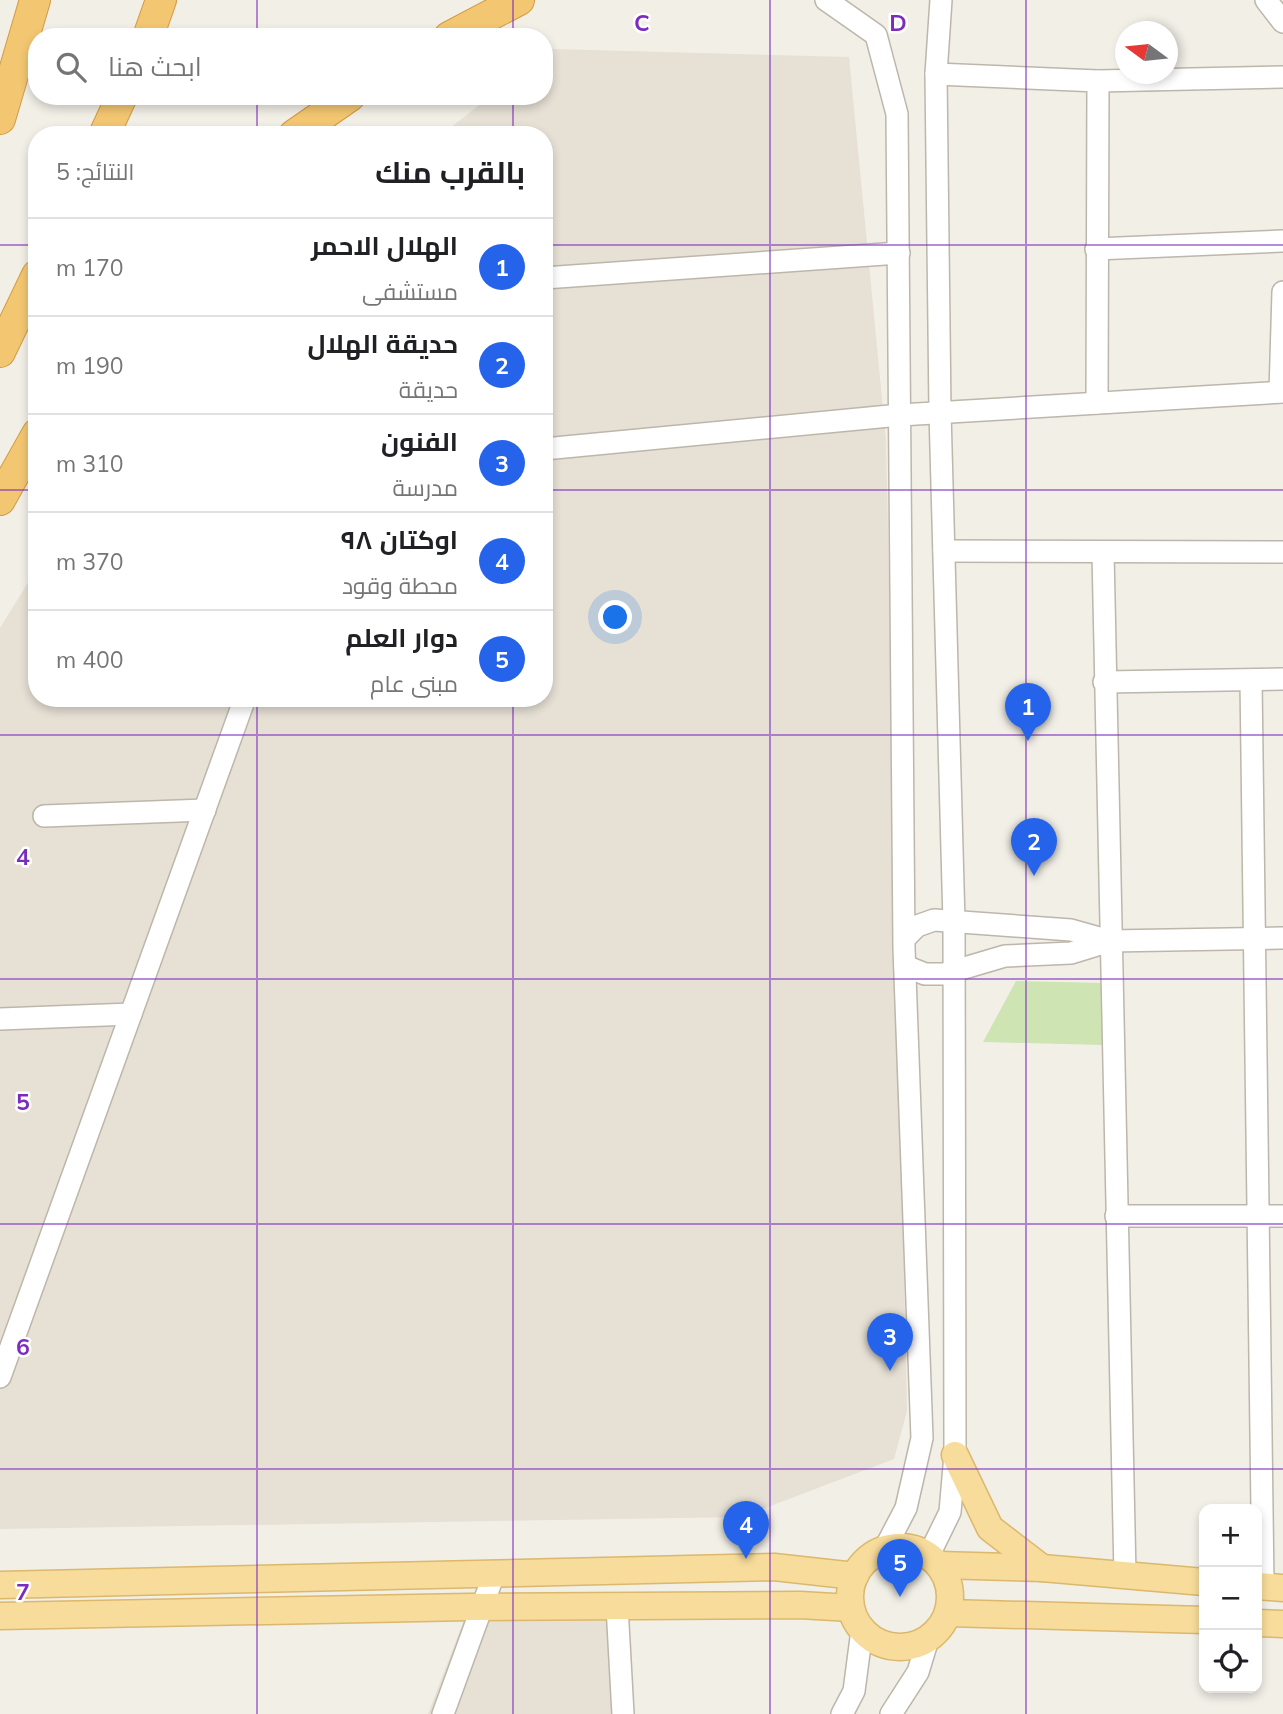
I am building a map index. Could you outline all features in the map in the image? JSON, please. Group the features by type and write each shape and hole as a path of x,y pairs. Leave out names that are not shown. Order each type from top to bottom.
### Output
{"highway":[{"path":"0,119 35,0"},
{"path":"151,28 160,0"},
{"path":"466,28 519,0"},
{"path":"108,126 118,105"},
{"path":"307,126 337,105"},
{"path":"0,352 28,294"},
{"path":"0,500 28,450"}],"main road":[{"path":"955,1455 990,1528 1042,1567"},
{"path":"934,1560 950,1588 948,1613 940,1628 928,1639 914,1644 885,1644 857,1619 850,1592 862,1565 884,1550 913,1548 934,1560 1199,1582"},
{"path":"0,1585 774,1567 855,1576"},
{"path":"0,1616 617,1606 857,1619"},
{"path":"948,1613 1199,1620"},
{"path":"1262,1623 1283,1624"}],"street":[{"path":"826,0 876,35 897,114 905,966 922,1438 906,1508 884,1550"},
{"path":"934,1560 950,1512 955,1455 954,922 940,412 936,74 941,0"},
{"path":"1266,0 1283,22"},
{"path":"936,74 1098,81 1283,77"},
{"path":"1097,403 1098,81"},
{"path":"1096,249 1283,241"},
{"path":"553,277 900,253"},
{"path":"553,448 900,415 1281,392 1283,292"},
{"path":"944,551 1283,552"},
{"path":"1103,553 1125,1576"},
{"path":"1104,682 1283,679"},
{"path":"1251,680 1258,1216 1267,1586"},
{"path":"0,1377 7,1339 131,1014 242,707"},
{"path":"44,816 205,810"},
{"path":"905,938 925,922 954,922 1072,930 1110,941"},
{"path":"905,966 925,974 954,972 1005,956 1071,953 1110,941 1283,938"},
{"path":"0,1019 131,1014"},
{"path":"1116,1216 1283,1216"},
{"path":"443,1714 494,1574"},
{"path":"617,1606 623,1714"},
{"path":"842,1714 854,1691 857,1619"},
{"path":"891,1714 918,1672 928,1639"}],"shaded area":[{"path":"553,49 849,57 886,440 907,1411 894,1459 742,1517 0,1529 0,628 28,583 28,707 553,707 553,126 453,126 479,105 553,105"},
{"path":"624,1606 626,1714 428,1714 469,1607"}],"green space":[{"path":"1016,981 1103,983 1103,1045 983,1042"}],"place":[{"name":"الهلال الاحمر","path":"1028,741"},
{"name":"حديقة الهلال","path":"1034,876"},
{"name":"الفنون","path":"890,1371"},
{"name":"اوكتان ٩٨","path":"746,1559"},
{"name":"دوار العلم","path":"900,1597"}]}
